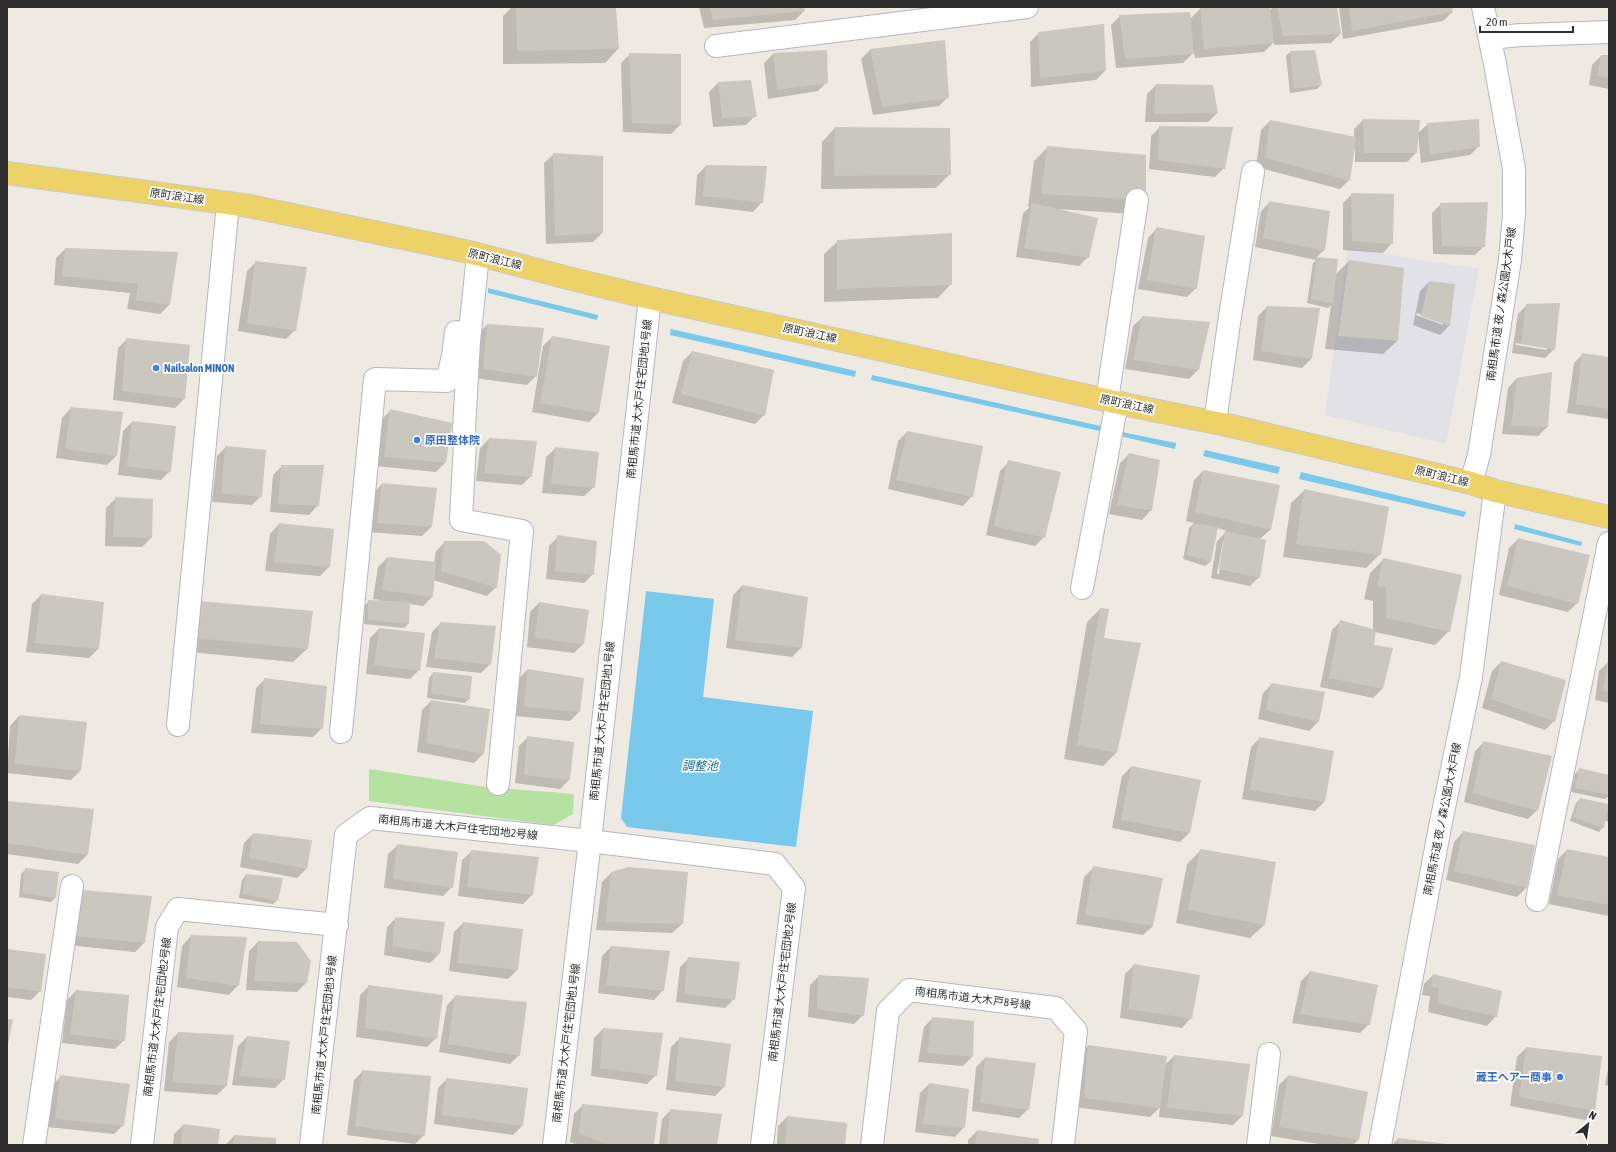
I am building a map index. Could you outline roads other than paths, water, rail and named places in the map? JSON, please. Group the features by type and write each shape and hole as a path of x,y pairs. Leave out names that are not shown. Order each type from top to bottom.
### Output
{"main road":[{"name":"原町浪江線","path":"7,173 228,203 472,253 650,298 1112,401 1215,422 1471,483 1495,491 1609,517"}],"street":[{"path":"716,46 1027,7"},
{"name":"南相馬市道 夜ノ森公園大木戸線","path":"1471,483 1479,455 1510,260 1514,214 1514,169 1497,71 1483,7"},
{"path":"1490,38 1521,35 1609,32"},
{"path":"1215,422 1253,172"},
{"path":"1082,588 1112,401 1137,200"},
{"path":"178,725 228,203"},
{"path":"341,732 375,380 447,381 453,356 461,273 472,253"},
{"path":"472,253 461,520 522,531 498,784"},
{"name":"南相馬市道 大木戸住宅団地1号線","path":"554,1145 590,841 650,298"},
{"name":"南相馬市道 夜ノ森公園大木戸線","path":"1380,1145 1442,819 1471,677 1495,491"},
{"path":"1537,900 1608,548"},
{"name":"南相馬市道 大木戸住宅団地2号線","path":"142,1145 167,927 178,909 336,925 346,835 370,818 590,841 775,864 794,888 762,1145"},
{"path":"34,1145 72,886"},
{"name":"南相馬市道 大木戸住宅団地3号線","path":"311,1145 336,925"},
{"name":"南相馬市道 大木戸8号線","path":"872,1145 888,1011 909,990 1056,1008 1076,1031 1063,1145"},
{"path":"1258,1145 1269,1054"}],"water":[{"path":"488,288 598,315 597,320 488,293"},
{"path":"671,329 856,371 855,377 670,335"},
{"path":"872,375 1105,427 1104,432 871,380"},
{"path":"1122,432 1176,443 1175,449 1120,436"},
{"path":"1205,450 1280,467 1278,474 1203,456"},
{"path":"1301,472 1466,512 1464,517 1299,479"},
{"path":"1515,524 1582,542 1581,546 1514,529"},
{"name":"調整池","path":"646,591 714,599 703,697 813,711 796,847 627,827 621,818"}],"place":[{"name":"Nailsalon MINON","path":"156,368"},
{"name":"原田整体院","path":"417,440"},
{"name":"蔵王ヘアー商事","path":"1560,1077"}]}
